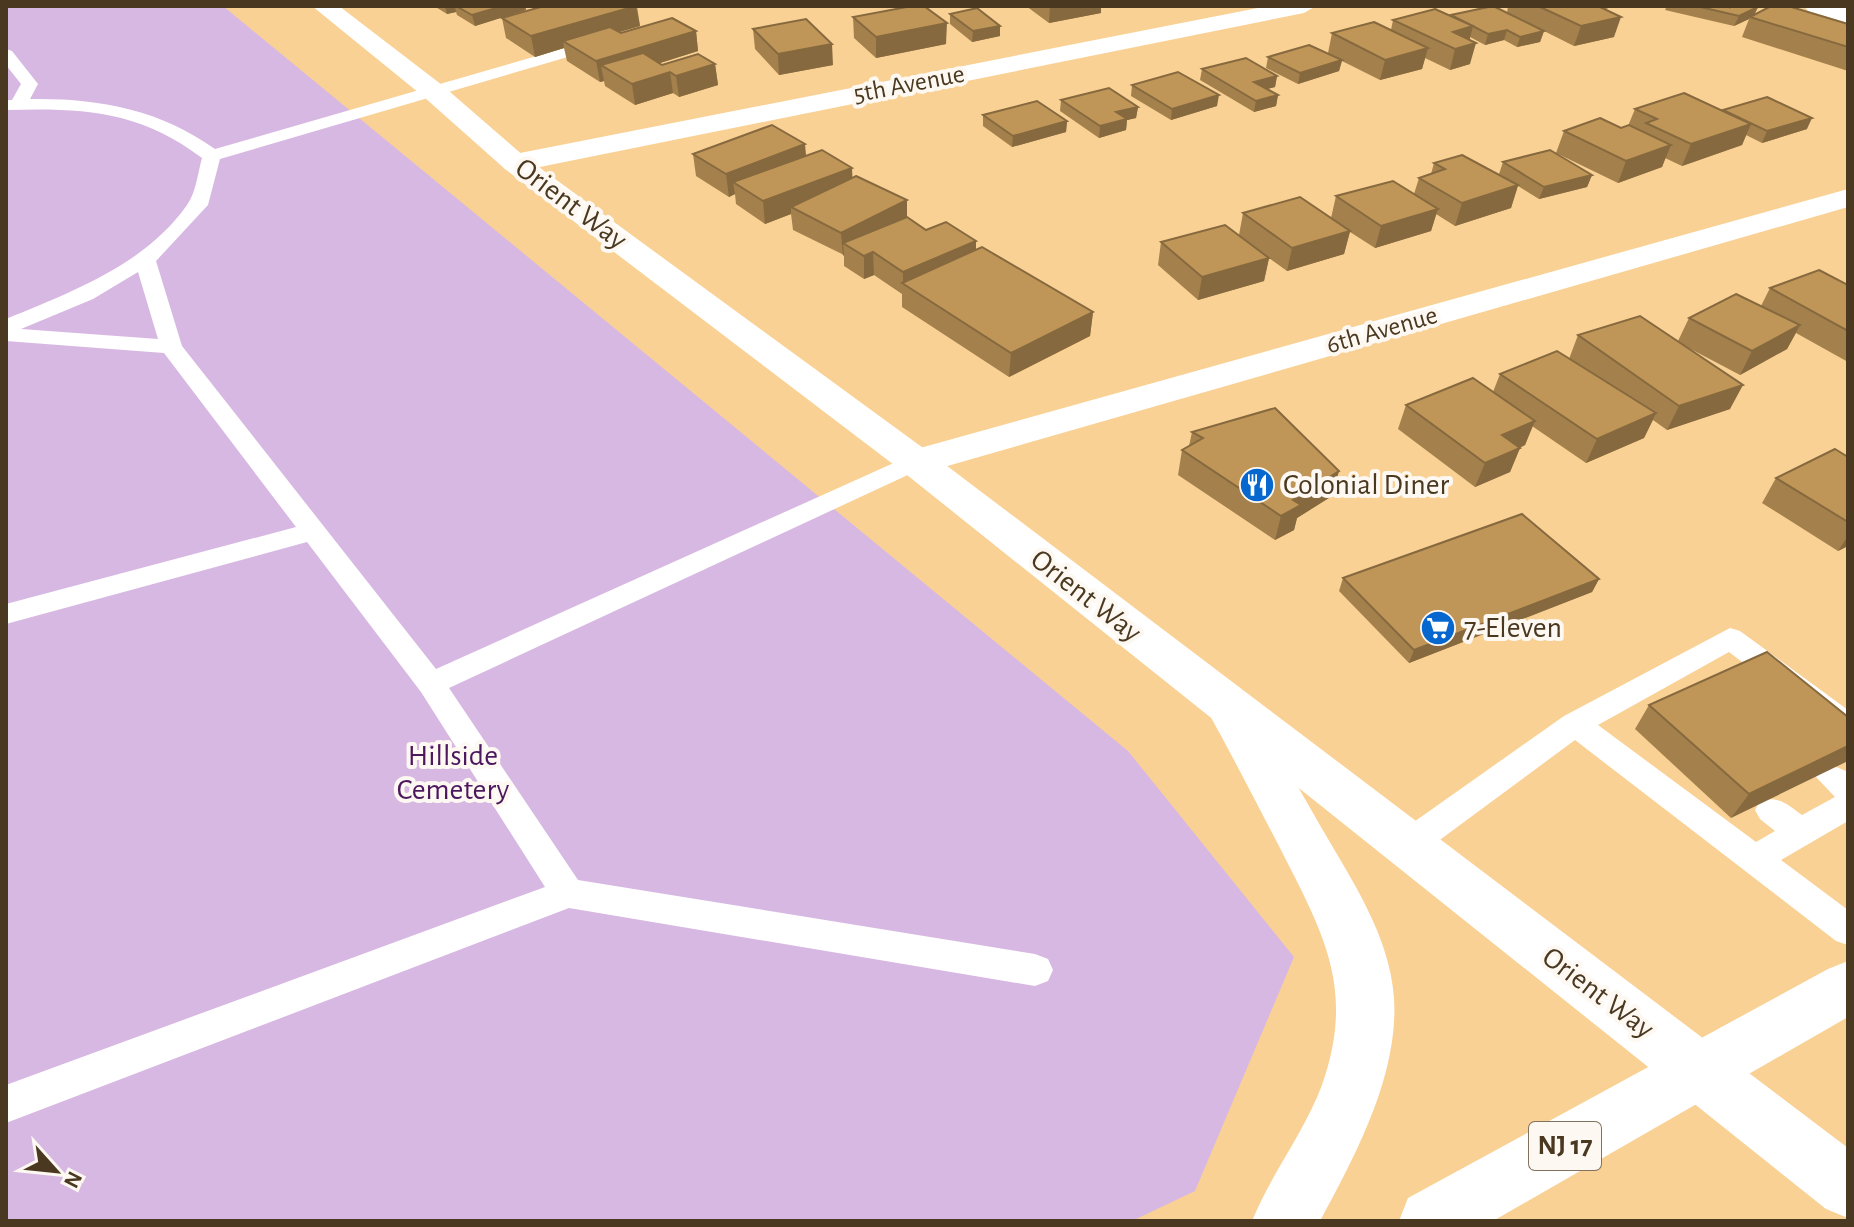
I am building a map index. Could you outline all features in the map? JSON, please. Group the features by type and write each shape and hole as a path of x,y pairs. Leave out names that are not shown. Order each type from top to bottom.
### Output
{"street":[{"name":"Orient Way","path":"324,6 433,91 515,163 916,462 1232,712 1848,1187"},
{"name":"5th Avenue","path":"515,163 1304,6"},
{"path":"1816,6 1848,16"},
{"name":"6th Avenue","path":"916,462 1848,198"},
{"path":"1232,712 1343,919 1358,957 1366,1000 1363,1037 1336,1120 1311,1176 1284,1221"},
{"name":"NJ 17","path":"1431,1221 1848,987"}],"lane":[{"path":"212,156 623,37"},
{"path":"6,54 30,84 12,105"},
{"path":"12,105 64,103 134,111 185,134 212,156"},
{"path":"6,327 85,294 145,260 198,205 212,156"},
{"path":"145,260 171,347 431,684 568,893"},
{"path":"6,334 171,347"},
{"path":"431,684 916,462"},
{"path":"6,614 314,531"},
{"path":"1406,846 1575,724 1621,699 1693,672 1730,638 1848,726"},
{"path":"1621,699 1651,721"},
{"path":"1575,724 1848,930"},
{"path":"1754,859 1801,832 1843,791"},
{"path":"1771,810 1801,832"},
{"path":"6,1104 568,893 1035,970"}],"green space":[{"name":"Hillside Cemetery","path":"6,6 223,6 1128,751 1294,957 1195,1191 1132,1221 6,1221"}],"building":[{"path":"456,6 503,6 472,15"},
{"path":"544,6 636,6 531,36 502,18"},
{"path":"924,6 947,23 876,37 853,17"},
{"path":"1493,6 1544,31 1520,37 1507,30 1488,34 1451,15"},
{"path":"1538,6 1598,6 1621,17 1581,26"},
{"path":"1696,6 1731,6 1729,8 1758,7 1739,16"},
{"path":"1771,6 1788,6 1848,24 1848,47 1750,17"},
{"path":"977,8 1000,26 973,31 950,14"},
{"path":"1435,9 1473,26 1453,32 1476,43 1455,49 1393,20"},
{"path":"672,18 696,31 596,61 563,41 610,27 621,33"},
{"path":"806,19 832,44 778,54 753,29"},
{"path":"1374,22 1428,48 1385,60 1332,33"},
{"path":"1309,45 1342,60 1300,73 1268,57"},
{"path":"643,53 662,65 698,54 715,64 676,76 670,72 632,84 601,65"},
{"path":"1246,58 1277,76 1254,82 1278,95 1256,101 1202,69"},
{"path":"1178,72 1219,95 1172,109 1132,85"},
{"path":"1109,88 1138,107 1116,112 1127,119 1100,126 1061,100"},
{"path":"1684,93 1751,124 1691,144 1646,123 1657,119 1635,109"},
{"path":"1767,97 1812,118 1767,131 1723,110"},
{"path":"1037,101 1067,121 1013,136 983,115"},
{"path":"1600,118 1621,128 1629,125 1671,145 1626,161 1564,131"},
{"path":"772,125 805,144 726,174 693,154"},
{"path":"822,150 852,168 763,201 733,182"},
{"path":"1550,150 1592,175 1544,187 1503,162"},
{"path":"1462,155 1518,185 1462,203 1419,178 1445,169 1434,163"},
{"path":"856,176 907,200 841,233 791,207"},
{"path":"1393,181 1438,209 1381,226 1336,196"},
{"path":"1300,197 1350,231 1292,248 1243,213"},
{"path":"907,217 926,230 946,222 976,241 903,272 873,252 864,256 843,243"},
{"path":"1225,225 1269,258 1202,277 1161,242"},
{"path":"982,247 1093,312 1011,353 902,283"},
{"path":"1819,270 1848,285 1848,331 1770,288"},
{"path":"1736,294 1800,325 1752,351 1689,318"},
{"path":"1640,316 1743,385 1679,406 1578,335"},
{"path":"1557,351 1656,413 1597,439 1500,374"},
{"path":"1473,378 1535,421 1502,435 1520,448 1485,463 1406,405"},
{"path":"1275,408 1339,471 1293,500 1301,505 1281,516 1182,450 1203,438 1192,432"},
{"path":"1835,449 1848,457 1848,522 1776,478"},
{"name":"7-Eleven","path":"1522,514 1599,579 1414,650 1343,578"},
{"path":"1767,652 1848,717 1848,746 1749,794 1649,705"}],"place":[{"name":"Colonial Diner","path":"1257,485"},
{"name":"7-Eleven","path":"1438,628"}]}
